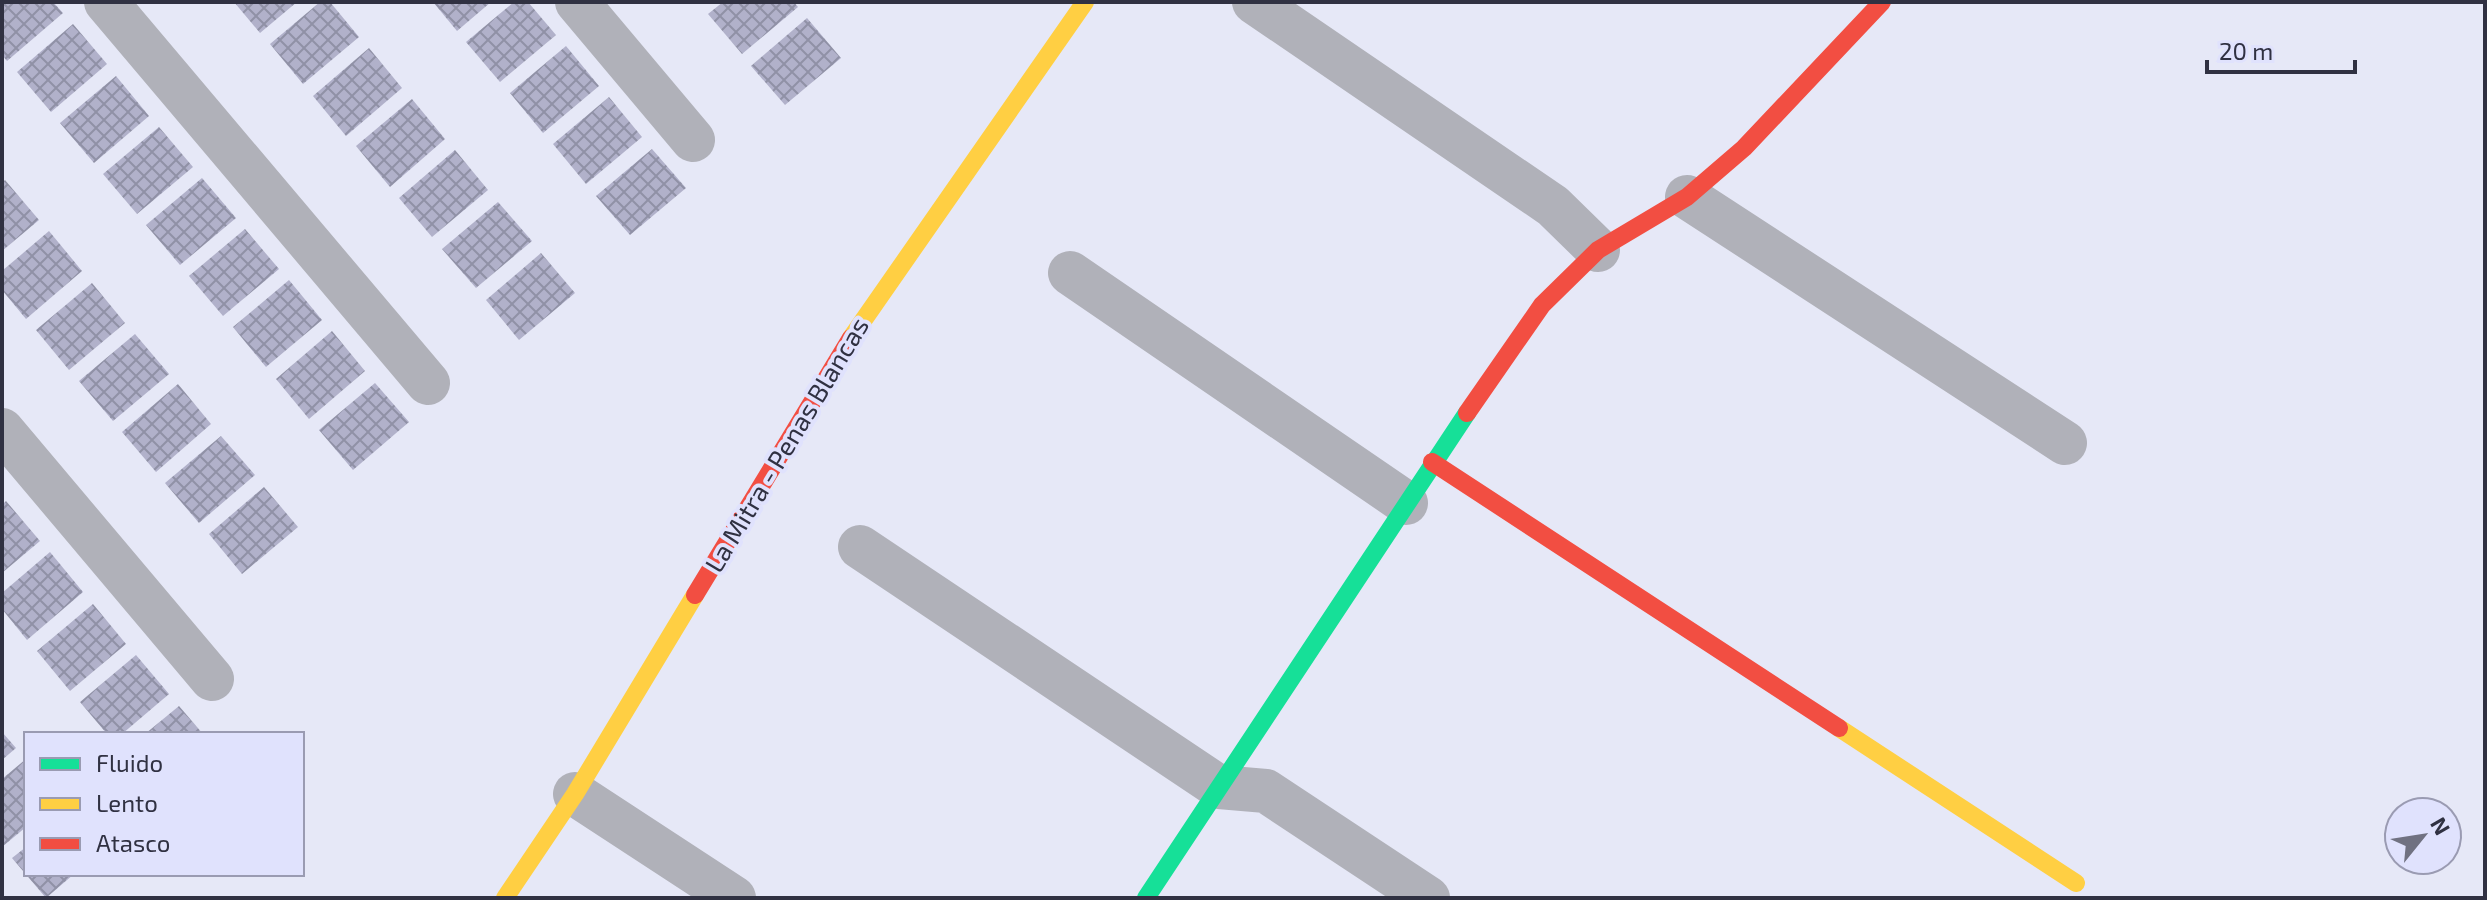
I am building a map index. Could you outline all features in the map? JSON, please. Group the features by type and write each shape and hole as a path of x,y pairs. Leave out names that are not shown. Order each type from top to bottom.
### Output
{"street":[{"path":"106,2 428,383"},
{"path":"577,2 693,140"},
{"name":"La Mitra - Penas Blancas","path":"505,898 575,794 859,324 1085,2"},
{"path":"1254,2 1553,206 1598,250"},
{"path":"1146,898 1432,462 1542,305 1598,250 1687,197 1744,148 1882,2"},
{"path":"1687,197 2065,443"},
{"path":"1070,273 1406,503"},
{"path":"2,430 212,679"},
{"path":"1432,462 2076,883"},
{"path":"860,547 1219,787 1266,791 1428,898"},
{"path":"575,794 734,898"}],"building":[{"path":"2,2 53,2 63,13 7,61 2,55"},
{"path":"234,2 297,2 260,33"},
{"path":"320,2 330,2 359,37 303,84 270,44"},
{"path":"433,2 491,2 457,31"},
{"path":"514,2 528,2 556,35 500,82 466,42"},
{"path":"723,2 794,2 798,7 742,54 708,14"},
{"path":"807,18 841,58 785,105 751,66"},
{"path":"73,24 107,64 51,112 17,72"},
{"path":"566,46 599,86 543,133 510,93"},
{"path":"369,48 402,88 346,136 313,96"},
{"path":"116,76 149,116 94,163 60,123"},
{"path":"609,97 642,137 586,184 553,144"},
{"path":"412,99 445,139 390,187 356,146"},
{"path":"159,127 193,167 137,214 103,174"},
{"path":"652,149 686,188 630,235 596,196"},
{"path":"455,150 488,190 432,237 399,198"},
{"path":"202,178 236,218 180,265 146,225"},
{"path":"5,180 39,220 2,251 2,183"},
{"path":"498,202 532,241 476,288 442,249"},
{"path":"245,229 279,269 223,316 189,276"},
{"path":"49,231 82,271 26,319 2,290 2,271"},
{"path":"541,253 575,293 519,340 486,300"},
{"path":"289,280 322,320 266,367 233,327"},
{"path":"92,283 125,323 69,370 36,330"},
{"path":"332,331 365,371 309,419 276,379"},
{"path":"135,334 169,374 113,421 79,381"},
{"path":"375,383 409,422 353,470 319,430"},
{"path":"178,384 211,424 156,472 122,432"},
{"path":"221,436 255,475 199,523 165,483"},
{"path":"264,487 298,527 242,574 209,534"},
{"path":"6,501 40,541 2,573 2,505"},
{"path":"50,552 83,592 27,640 2,609 2,593"},
{"path":"93,604 126,644 70,691 37,651"},
{"path":"136,655 169,694 124,732 105,732 80,702"},
{"path":"179,706 201,732 147,732"},
{"path":"2,732 16,748 2,760"},
{"path":"24,761 24,829 2,847 2,779"},
{"path":"24,849 24,872 12,858"},
{"path":"27,876 72,876 46,898"}],"traffic: fast":[{"path":"1146,898 1467,413"}],"traffic: slow":[{"path":"851,338 1085,2"},
{"path":"505,898 575,794 695,595"},
{"path":"1839,728 2076,883"}],"traffic: jam":[{"path":"1467,413 1542,305 1598,250 1687,197 1744,148 1882,2"},
{"path":"695,595 851,338"},
{"path":"1432,462 1839,728"}]}
